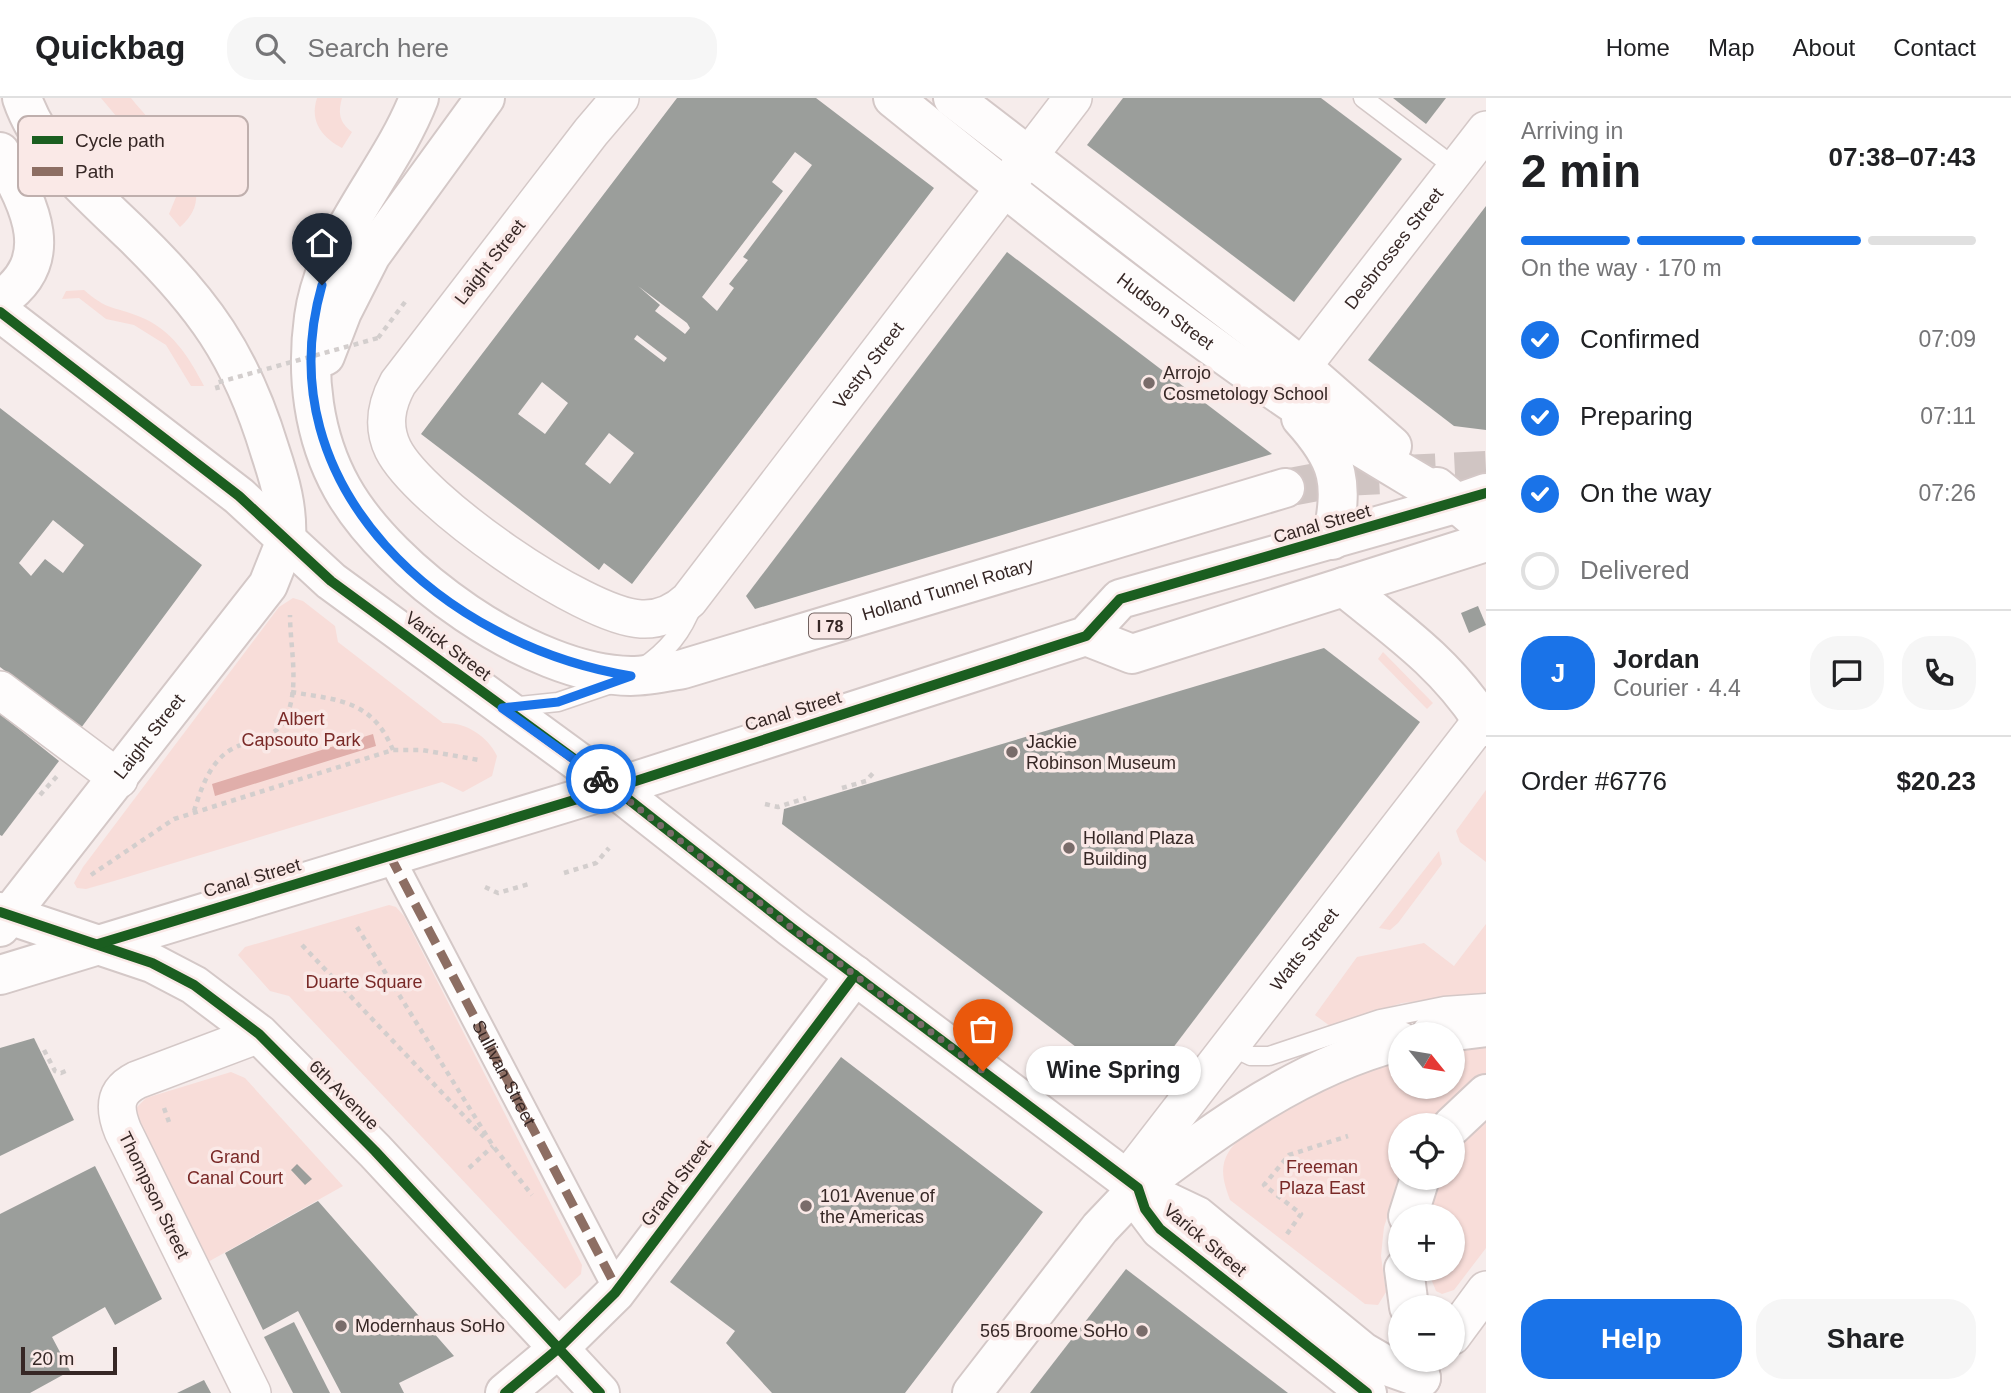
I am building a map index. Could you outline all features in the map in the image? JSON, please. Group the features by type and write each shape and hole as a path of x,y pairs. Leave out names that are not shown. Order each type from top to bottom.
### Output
{"main road":[{"path":"22,98 33,116"},
{"name":"Holland Tunnel Rotary","path":"419,98 406,127 346,230 322,285 311,340 313,402 319,430 341,487 374,533 418,576 485,625 539,652 588,669 631,676 709,663 1285,488"},
{"path":"313,402 331,340 371,255 485,98"},
{"name":"Hudson Street","path":"893,98 1004,187 1291,381 1471,498 1486,528"},
{"name":"Hudson Street","path":"953,98 1027,156 1291,381"},
{"path":"0,152 18,185"},
{"path":"0,300 23,277 30,263 35,237 24,196"},
{"path":"96,196 180,283 208,317 232,354 259,418 282,489 287,519 286,540"},
{"name":"Varick Street","path":"0,312 228,488 331,581 614,788 855,975 1133,1183 1197,1216 1363,1352 1387,1366 1428,1373"},
{"path":"1291,381 1336,473 1340,498 1332,540"},
{"name":"Canal Street","path":"0,975 614,788 1086,636 1120,599 1471,498"},
{"name":"Laight Street","path":"3,918 119,779 268,585 286,540"},
{"path":"1086,636 1132,654 1486,542"},
{"path":"1344,587 1430,655 1466,695 1484,724"},
{"name":"6th Avenue","path":"3,918 98,944 152,963 194,985 259,1034 375,1151 600,1393"},
{"name":"Grand Street","path":"505,1393 559,1348 617,1289 855,975"},
{"path":"1465,1030 1486,1027"},
{"path":"1133,1183 1272,1094 1337,1062 1388,1045"},
{"path":"1465,1114 1486,1094"},
{"name":"Varick Street","path":"1133,1183 1145,1209 1160,1229 1367,1393"},
{"name":"Watts Street","path":"972,1393 1133,1183"}],"street":[{"name":"Laight Street","path":"620,98 582,142 398,383 386,411 389,437 402,464 429,492 518,561 590,603 627,617 653,619"},
{"name":"Vestry Street","path":"653,619 677,611 699,588 1073,98"},
{"name":"Desbrosses Street","path":"1291,381 1486,130"},
{"path":"0,690 119,779"},
{"name":"Watts Street","path":"1133,1183 1230,1045 1484,724"},
{"name":"Sullivan Street","path":"390,856 617,1289"},
{"name":"Thompson Street","path":"252,1393 122,1131 115,1105 119,1093 137,1080 259,1034"},
{"path":"1465,1318 1486,1290"}],"lane":[{"path":"1363,98 1457,169"},
{"path":"502,708 558,702 631,676 657,658 685,628 699,588"},
{"path":"1230,1045 1251,1056 1269,1056 1380,1019 1444,1006 1486,1003"}],"path":[{"path":"218,390 216,383 378,338 405,302"},
{"path":"193,812 215,764 233,748 258,741 278,729 286,718 291,692 290,624"},
{"path":"291,692 346,702 369,713 386,732 393,750"},
{"path":"91,876 157,829 193,812 393,750 422,750 479,760"},
{"path":"842,788 866,781 875,771"},
{"path":"40,795 54,777"},
{"path":"765,804 778,807 806,798"},
{"path":"564,873 596,863 609,848"},
{"path":"485,887 498,893 529,884"},
{"path":"358,927 493,1146"},
{"path":"302,945 493,1146 537,1201"},
{"path":"44,1050 55,1072 68,1070"},
{"path":"164,1108 169,1122"},
{"path":"1287,1234 1301,1214 1264,1185 1289,1155 1348,1136"},
{"path":"469,1168 493,1146"}],"green space":[{"path":"101,98 131,98 147,116 116,116"},
{"path":"317,98 342,98 341,117 344,125 352,132 342,148 324,134 316,122"},
{"path":"196,196 193,211 180,227 169,214 176,197"},
{"path":"84,290 104,304 150,321 160,328 185,354 204,386 191,386 166,345 134,325 106,319 79,298 62,299 66,291"},
{"name":"Albert Capsouto Park","path":"293,598 303,601 335,626 338,642 443,723 467,727 481,736 497,756 492,776 463,792 442,782 114,881 86,889 77,888 74,883 83,867 279,607"},
{"path":"1383,652 1433,703 1427,709 1378,659"},
{"path":"1486,790 1486,862 1460,842 1456,831"},
{"path":"1439,851 1442,864 1398,923 1390,930 1379,928"},
{"name":"Duarte Square","path":"389,905 396,907 404,916 582,1265 581,1274 565,1289 289,996 270,991 238,955 245,947"},
{"path":"1486,924 1486,994 1402,1003 1330,1026 1315,1015 1357,957 1424,943 1454,966"},
{"name":"Freeman Plaza East","path":"1486,1042 1486,1083 1452,1113 1388,1113 1388,1190 1396,1190 1392,1204 1388,1204 1384,1227 1381,1256 1386,1292 1378,1305 1365,1304 1230,1200 1223,1176 1225,1159 1240,1139 1258,1125 1333,1086 1388,1065 1388,1099 1465,1099 1465,1046"},
{"name":"Grand Canal Court","path":"231,1072 245,1078 343,1186 208,1262 136,1121 136,1108 146,1098"},
{"path":"1486,1115 1486,1248 1465,1276 1465,1204 1431,1204 1436,1190 1465,1190 1465,1140"},
{"path":"1432,1281 1461,1281 1454,1290 1442,1294 1436,1291"}],"shaded area":[{"path":"373,734 376,746 215,796 212,784"}],"building":[{"path":"677,98 816,98 934,188 632,584 604,563 599,570 421,434","holes":["795,152 812,165 743,257 748,260 729,284 734,288 717,311 702,297 783,191 772,182","638,286 687,323 690,328 685,334 655,311 660,305","637,335 667,358 664,362 634,339","542,382 568,403 545,434 518,414","609,433 634,453 610,484 585,464"]},
{"path":"1123,98 1321,98 1402,159 1294,302 1087,145"},
{"path":"1393,98 1446,98 1426,124"},
{"path":"1486,206 1486,430 1454,426 1368,360"},
{"path":"1007,252 1272,454 755,609 746,596"},
{"path":"0,408 202,565 81,728 0,667","holes":["53,520 84,545 63,573 45,559 31,576 19,563"]},
{"path":"1478,606 1486,625 1469,633 1461,613"},
{"name":"Holland Plaza Building","path":"1324,648 1420,722 1138,1094 782,824 784,809"},
{"path":"0,714 59,761 2,836 0,835"},
{"path":"34,1038 74,1120 0,1156 0,1048"},
{"name":"101 Avenue of the Americas","path":"841,1057 1043,1212 905,1393 772,1393 726,1343 735,1331 670,1282"},
{"path":"297,1164 312,1179 305,1185 291,1170"},
{"path":"95,1166 162,1299 115,1325 105,1307 52,1337 70,1371 30,1393 0,1393 0,1214"},
{"path":"318,1201 454,1356 399,1383 404,1393 341,1393 298,1311 263,1330 225,1253"},
{"name":"565 Broome SoHo","path":"1126,1269 1288,1393 1030,1393"},
{"path":"294,1322 330,1393 293,1393 264,1337"},
{"path":"204,1380 211,1393 177,1393"}],"tunnel":[{"path":"1285,488 1344,477 1486,470"}],"marked path":[{"path":"390,856 617,1289"}],"cycle path":[{"path":"0,312 239,496 331,581 614,788 792,928 1138,1188 1145,1209 1160,1229 1367,1393"},
{"path":"98,944 614,788 1086,636 1120,599 1486,493"},
{"path":"0,912 152,963 194,985 259,1034 375,1151 600,1393"},
{"path":"505,1393 559,1348 615,1293 855,975"}],"way so far":[{"path":"601,779 792,928 983,1071"}],"place":[{"name":"Arrojo Cosmetology School","path":"1149,383"},
{"name":"Jackie Robinson Museum","path":"1012,752"},
{"name":"Holland Plaza Building","path":"1069,848"},
{"name":"Wine Spring","path":"983,1071"},
{"name":"101 Avenue of the Americas","path":"806,1206"},
{"name":"Modernhaus SoHo","path":"341,1326"},
{"name":"565 Broome SoHo","path":"1142,1331"}],"route":[{"path":"322,285 314,314 311,340 313,402 319,430 341,487 365,522 394,555 463,611 512,639 568,664 631,676 558,702 502,708 601,779"}]}
